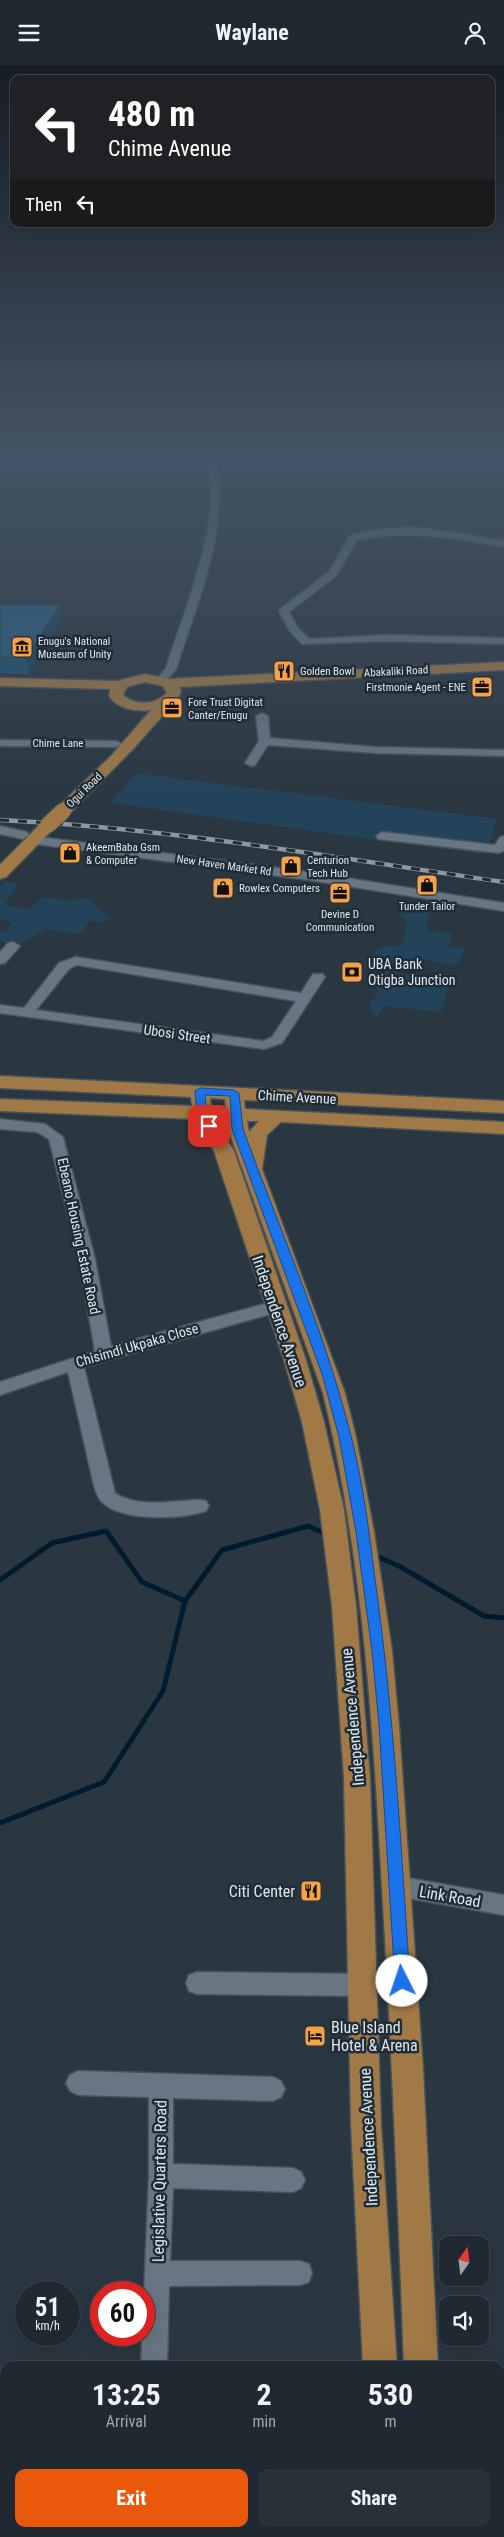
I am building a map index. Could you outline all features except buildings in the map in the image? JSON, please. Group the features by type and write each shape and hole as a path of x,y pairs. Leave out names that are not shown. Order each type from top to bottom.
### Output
{"main road":[{"name":"Abakaliki Road","path":"167,690 504,666"},
{"name":"Abakaliki Road","path":"167,690 504,673"},
{"path":"0,690 119,690 138,679 167,690 148,706 123,702 119,690"},
{"path":"0,682 119,690"},
{"name":"Ogui Road","path":"48,818 97,778 155,716 167,690"},
{"name":"Ogui Road","path":"0,874 28,838 116,744 130,723 136,705"},
{"name":"Ogui Road","path":"0,858 28,838"},
{"name":"Chime Avenue","path":"0,1082 504,1107"},
{"name":"Independence Avenue","path":"200,1091 202,1114 224,1151 275,1307 295,1360 313,1422 332,1510 339,1559 354,1720 366,2124 380,2361"},
{"name":"Independence Avenue","path":"234,1093 238,1129 334,1393 345,1437 368,1570 386,1725 408,2069 421,2361"},
{"name":"Chime Avenue","path":"0,1105 276,1116 504,1128"},
{"path":"67,1108 186,1124 200,1131 224,1151"},
{"path":"253,1171 258,1133 276,1116"}],"street":[{"path":"167,690 169,673 201,573"},
{"path":"333,573 284,611 293,628 306,642 387,638 504,641"},
{"path":"251,763 265,741 262,716"},
{"path":"265,741 375,750 504,753"},
{"name":"Chime Lane","path":"0,743 116,744"},
{"name":"New Haven Market Rd","path":"0,830 28,838 309,876 504,907"},
{"path":"382,836 502,847"},
{"path":"0,960 13,946"},
{"path":"26,1014 64,966 76,961 304,998"},
{"name":"Ubosi Street","path":"0,1009 264,1045 277,1040 318,977"},
{"name":"Ebeano Housing Estate Road","path":"0,1124 40,1127 56,1137 64,1160 87,1259 104,1354"},
{"name":"Chisimdi Ukpaka Close","path":"0,1389 104,1354 275,1307"},
{"path":"75,1364 103,1485 108,1497 116,1503 167,1510 200,1506"},
{"name":"Link Road","path":"396,1887 504,1905"},
{"path":"197,1983 363,1985"},
{"path":"78,2083 273,2089"},
{"name":"Legislative Quarters Road","path":"154,2361 161,2176 161,2086"},
{"path":"161,2176 293,2181"},
{"path":"157,2274 300,2273"}],"shaded area":[{"path":"135,773 497,819 486,855 111,803"},
{"path":"5,881 18,884 4,905 29,910 43,897 72,901 87,898 112,920 103,922 90,921 80,934 46,929 18,945 0,941 0,931 5,931 12,923 0,919 0,886"},
{"path":"408,903 429,906 427,931 452,934 448,947 466,948 457,965 424,960 421,969 399,967 396,975 450,982 441,1012 384,1006 377,1017 369,1006 379,991 368,980 374,971 364,964 381,947 403,945 407,921 397,913"}],"waterway":[{"path":"185,1601 222,1550 308,1526 328,1535"},
{"path":"0,1580 52,1543 106,1531 142,1582 185,1601"},
{"path":"374,1555 401,1567 484,1616 504,1618"},
{"path":"0,1823 104,1782 163,1691 185,1601"}],"railway":[{"path":"0,820 63,824 189,837 504,882"}],"place":[{"name":"Enugu's National Museum of Unity","path":"22,647"},
{"name":"Golden Bowl","path":"284,671"},
{"name":"Firstmonie Agent - ENE","path":"482,687"},
{"name":"Fore Trust Digitat Canter/Enugu","path":"172,708"},
{"name":"AkeemBaba Gsm & Computer","path":"70,853"},
{"name":"Centurion Tech Hub","path":"291,866"},
{"name":"Tunder Tailor","path":"427,885"},
{"name":"Rowlex Computers","path":"223,888"},
{"name":"Devine D Communication","path":"340,893"},
{"name":"UBA Bank Otigba Junction","path":"352,972"},
{"name":"Citi Center","path":"311,1891"},
{"name":"Blue Island Hotel & Arena","path":"315,2036"}],"route":[{"path":"209,1126 202,1114 200,1091 234,1093 238,1129 328,1374 345,1437 362,1532 379,1651 386,1725 402,1981"}]}
